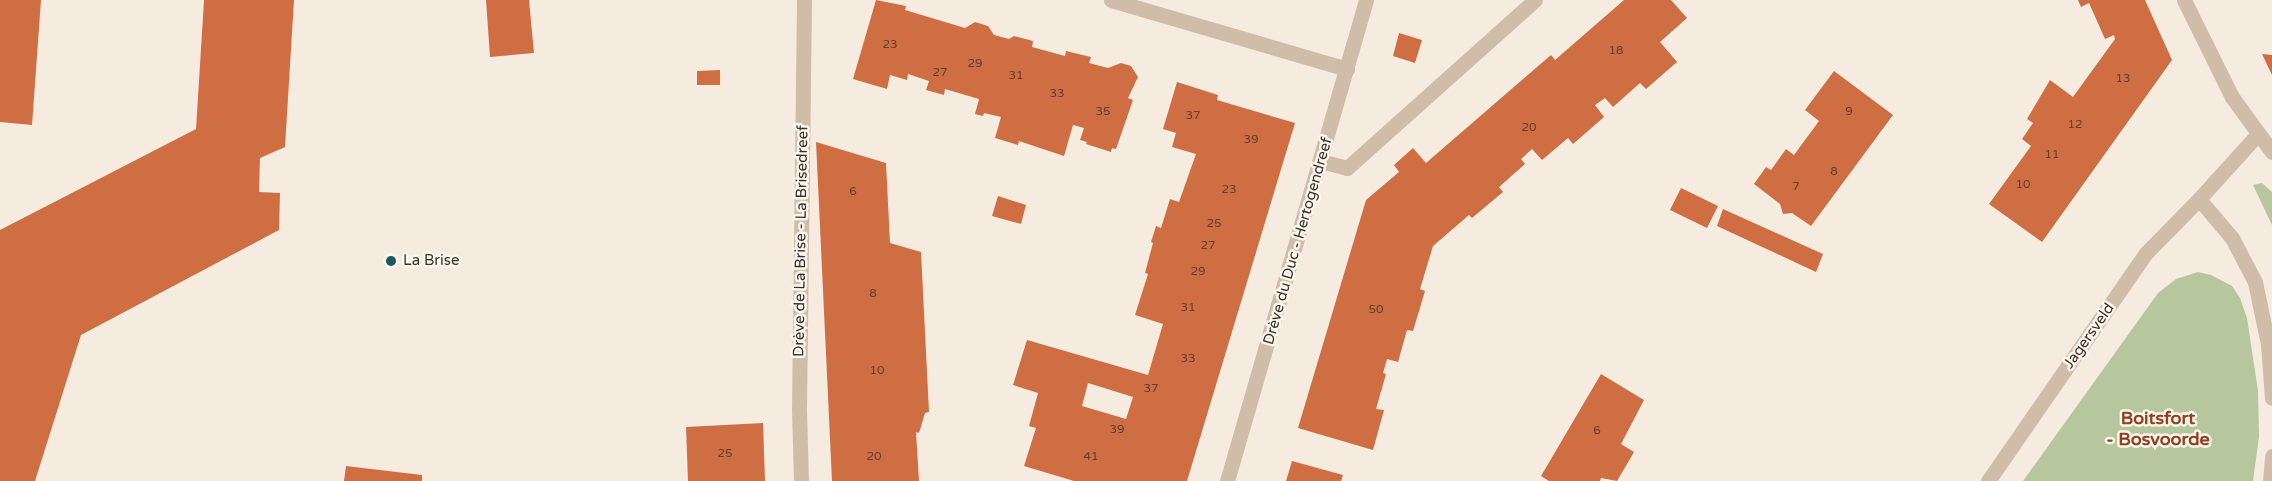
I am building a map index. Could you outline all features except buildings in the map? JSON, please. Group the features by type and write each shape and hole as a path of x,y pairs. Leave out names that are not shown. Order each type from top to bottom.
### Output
{"street":[{"name":"Drève de La Brise - La Brisedreef","path":"801,481 799,410 804,0"},
{"path":"1111,0 1347,69"},
{"name":"Drève du Duc - Hertogendreef","path":"1227,481 1366,0"},
{"path":"1321,160 1347,168 1535,0"},
{"path":"2184,0 2232,97 2272,152"},
{"name":"Jagersveld","path":"1988,481 2146,253 2258,134"},
{"path":"2199,199 2232,238 2255,282 2268,344 2272,398"},
{"path":"2270,481 2272,456"}],"green space":[{"path":"2262,183 2272,192 2272,225 2253,185"},
{"path":"2198,272 2211,275 2232,286 2240,298 2247,318 2258,391 2259,437 2253,481 2023,481 2158,293 2176,279"}],"place":[{"name":"La Brise","path":"391,261"}],"district":[{"name":"Boitsfort - Bosvoorde","path":"2158,429"}]}
